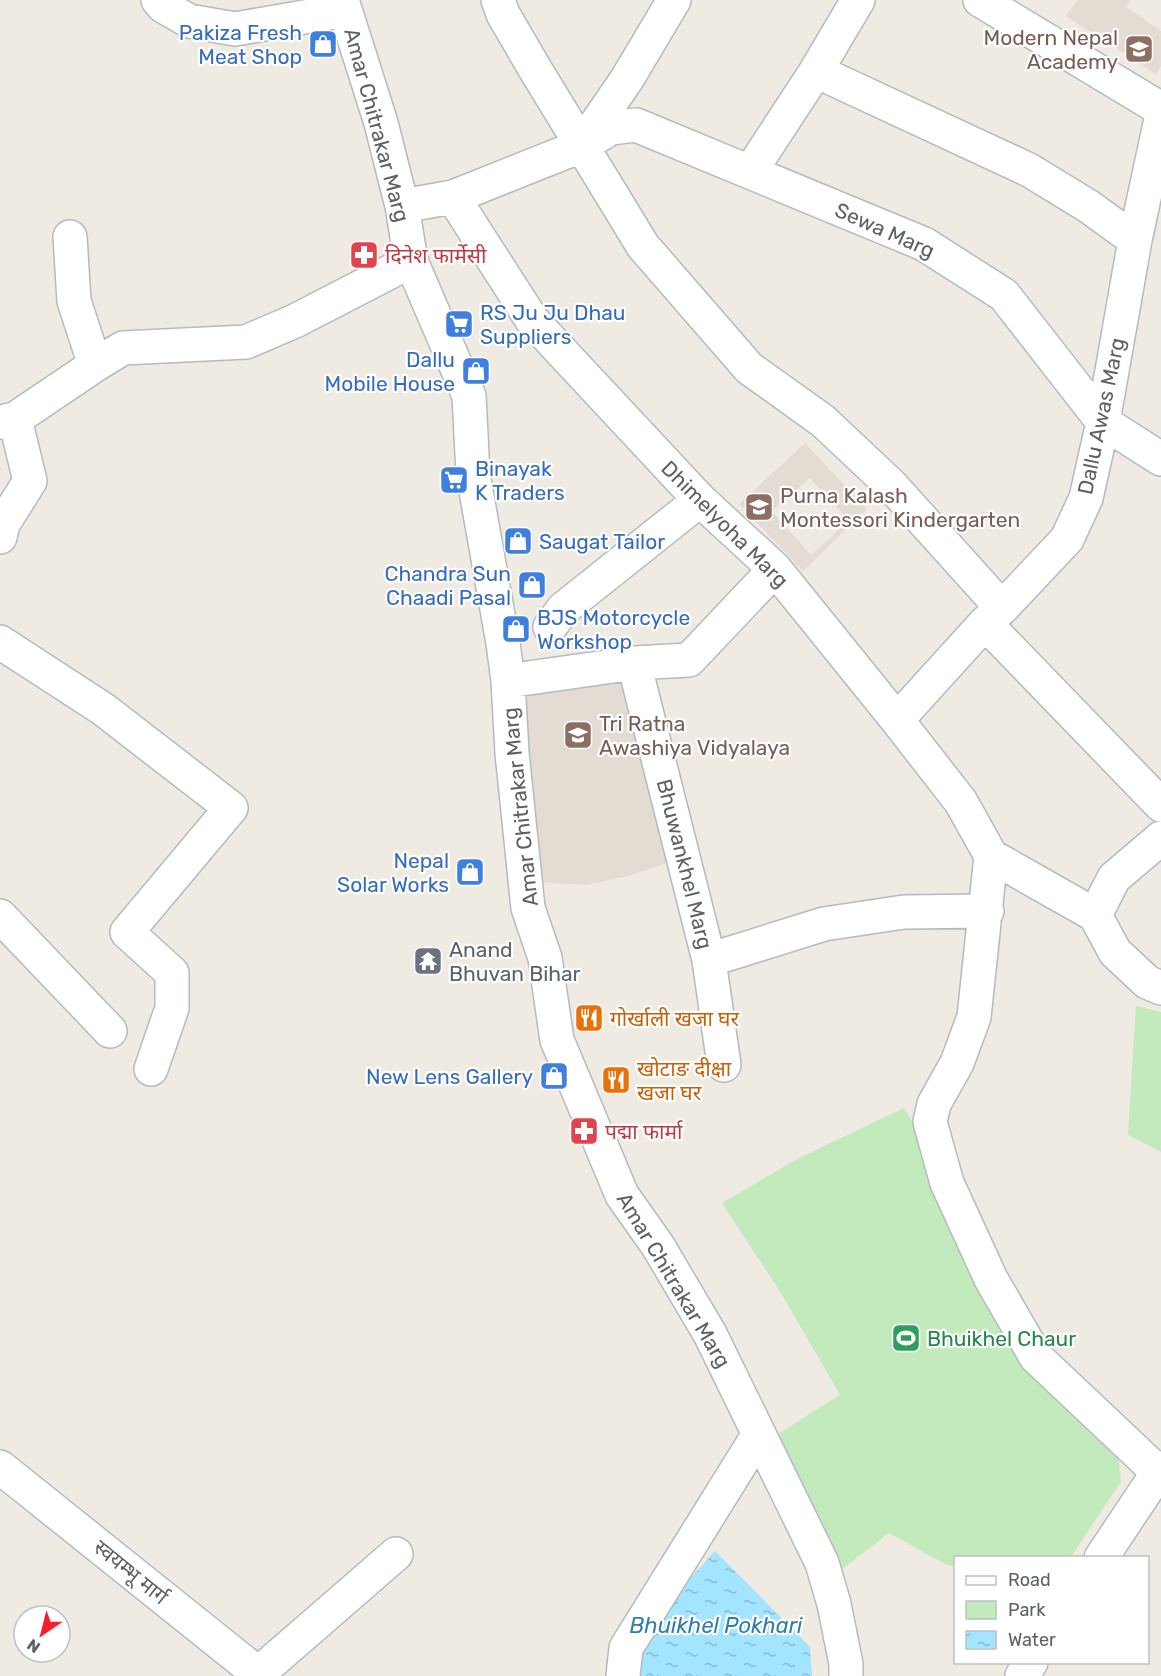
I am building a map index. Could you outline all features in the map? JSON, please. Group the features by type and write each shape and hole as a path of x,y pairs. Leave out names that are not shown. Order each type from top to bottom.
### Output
{"street":[{"path":"158,0 189,21 235,29 343,5"},
{"path":"498,0 503,14 643,246 749,368 823,421 891,485 993,615 1161,805"},
{"path":"581,146 627,79 674,0"},
{"path":"750,172 816,71 858,0"},
{"path":"980,0 1161,109"},
{"name":"Amar Chitrakar Marg","path":"343,5 381,123 402,206 411,261 469,396 473,474 508,681 512,753 528,908 545,958 557,1040 622,1195 658,1246 710,1334 822,1563 838,1624 846,1664 846,1676"},
{"path":"816,71 1029,170 1088,206 1135,240"},
{"name":"Dallu Awas Marg","path":"897,720 993,615 1067,539 1086,498 1103,422 1135,240 1161,119"},
{"name":"Sewa Marg","path":"402,206 453,198 581,146 611,128 636,125 924,244 1004,295 1103,422 1161,459"},
{"name":"Dhimelyoha Marg","path":"453,198 532,320 700,500 775,569 961,802 991,856"},
{"path":"70,237 74,301 95,364"},
{"path":"0,537 3,524 30,481 7,421 123,348 246,342 295,321 411,261"},
{"path":"550,627 563,609 700,500"},
{"path":"508,681 634,663 689,660 775,569"},
{"path":"0,642 103,709 231,808 127,933 172,972 172,1008 151,1069"},
{"name":"Bhuwankhel Marg","path":"634,663 709,960 724,1065"},
{"path":"1095,915 1114,878 1161,838"},
{"path":"1102,1556 1160,1472 1036,1357 990,1279 947,1183 930,1122 934,1104 957,1063 974,1017 991,856 1095,915 1114,952 1147,982 1161,988"},
{"name":"Bhuwankhel Marg","path":"709,960 824,924 904,912 987,911"},
{"path":"0,916 110,1031"},
{"path":"623,1676 626,1648 759,1434"},
{"name":"स्वयम्भू मार्ग","path":"0,1467 260,1675"},
{"path":"260,1675 396,1554"}],"shaded area":[{"name":"Modern Nepal Academy","path":"1077,0 1131,0 1126,7 1161,31 1161,66 1156,74 1066,16"},
{"name":"Purna Kalash Montessori Kindergarten","path":"805,443 867,509 803,571 739,504","holes":["810,478 849,521 811,555 772,511"]},
{"name":"Tri Ratna Awashiya Vidyalaya","path":"623,674 673,861 632,875 585,885 537,882 515,685"}],"green space":[{"path":"1136,1006 1161,1012 1161,1152 1128,1135"},
{"name":"Bhuikhel Chaur","path":"904,1108 914,1124 968,1271 999,1328 1015,1353 1118,1454 1121,1482 1072,1556 954,1556 954,1567 889,1533 841,1570 776,1435 840,1395 781,1293 722,1203 799,1158"}],"water":[{"name":"Bhuikhel Pokhari","path":"715,1551 810,1647 812,1676 641,1676 645,1628"}],"place":[{"name":"Pakiza Fresh Meat Shop","path":"323,44"},
{"name":"Modern Nepal Academy","path":"1139,49"},
{"name":"दिनेश फार्मेसी","path":"364,255"},
{"name":"RS Ju Ju Dhau Suppliers","path":"459,324"},
{"name":"Dallu Mobile House","path":"476,371"},
{"name":"Binayak K Traders","path":"454,480"},
{"name":"Purna Kalash Montessori Kindergarten","path":"759,507"},
{"name":"Saugat Tailor","path":"518,541"},
{"name":"Chandra Sun Chaadi Pasal","path":"532,585"},
{"name":"BJS Motorcycle Workshop","path":"516,629"},
{"name":"Tri Ratna Awashiya Vidyalaya","path":"578,735"},
{"name":"Nepal Solar Works","path":"470,872"},
{"name":"Anand Bhuvan Bihar","path":"428,961"},
{"name":"गोर्खाली खजा घर","path":"589,1018"},
{"name":"New Lens Gallery","path":"554,1076"},
{"name":"खोटाङ दीक्षा खजा घर","path":"616,1080"},
{"name":"पद्मा फार्मा","path":"584,1131"},
{"name":"Bhuikhel Chaur","path":"906,1338"}]}
